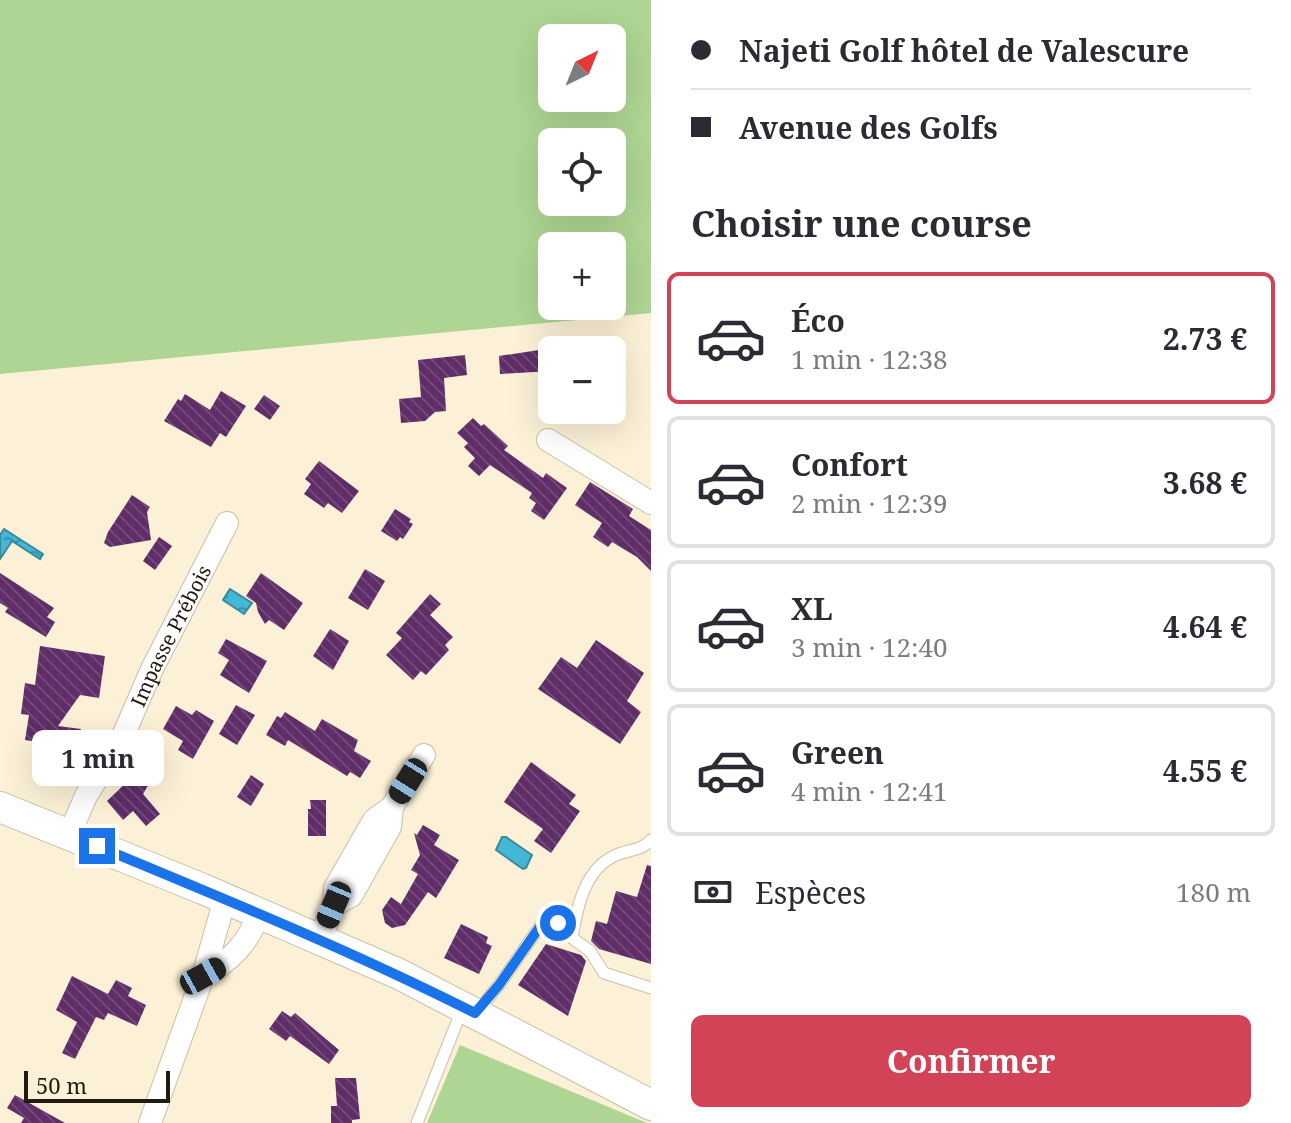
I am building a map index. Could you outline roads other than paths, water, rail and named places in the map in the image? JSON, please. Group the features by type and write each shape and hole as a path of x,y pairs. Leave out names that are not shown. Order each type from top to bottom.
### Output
{"main road":[{"path":"0,807 260,913 399,974 651,1105"}],"street":[{"path":"548,440 651,503"},
{"name":"Impasse Prébois","path":"69,835 86,796 123,736 152,669 227,523"},
{"path":"320,939 334,905 351,896 390,827 392,807 424,755"},
{"path":"150,1123 203,976 225,899"},
{"path":"203,976 226,963 249,939 260,913"}],"lane":[{"path":"651,840 646,846 613,856 593,875 580,897 572,938 590,951 604,973 651,988"},
{"path":"417,1123 469,1010 499,985 541,925 575,921"}],"water":[{"path":"4,529 43,554 40,559 12,541 0,559 0,535"},
{"path":"230,589 252,603 244,614 223,600"},
{"path":"502,837 532,855 526,868 523,869 496,850"}]}
